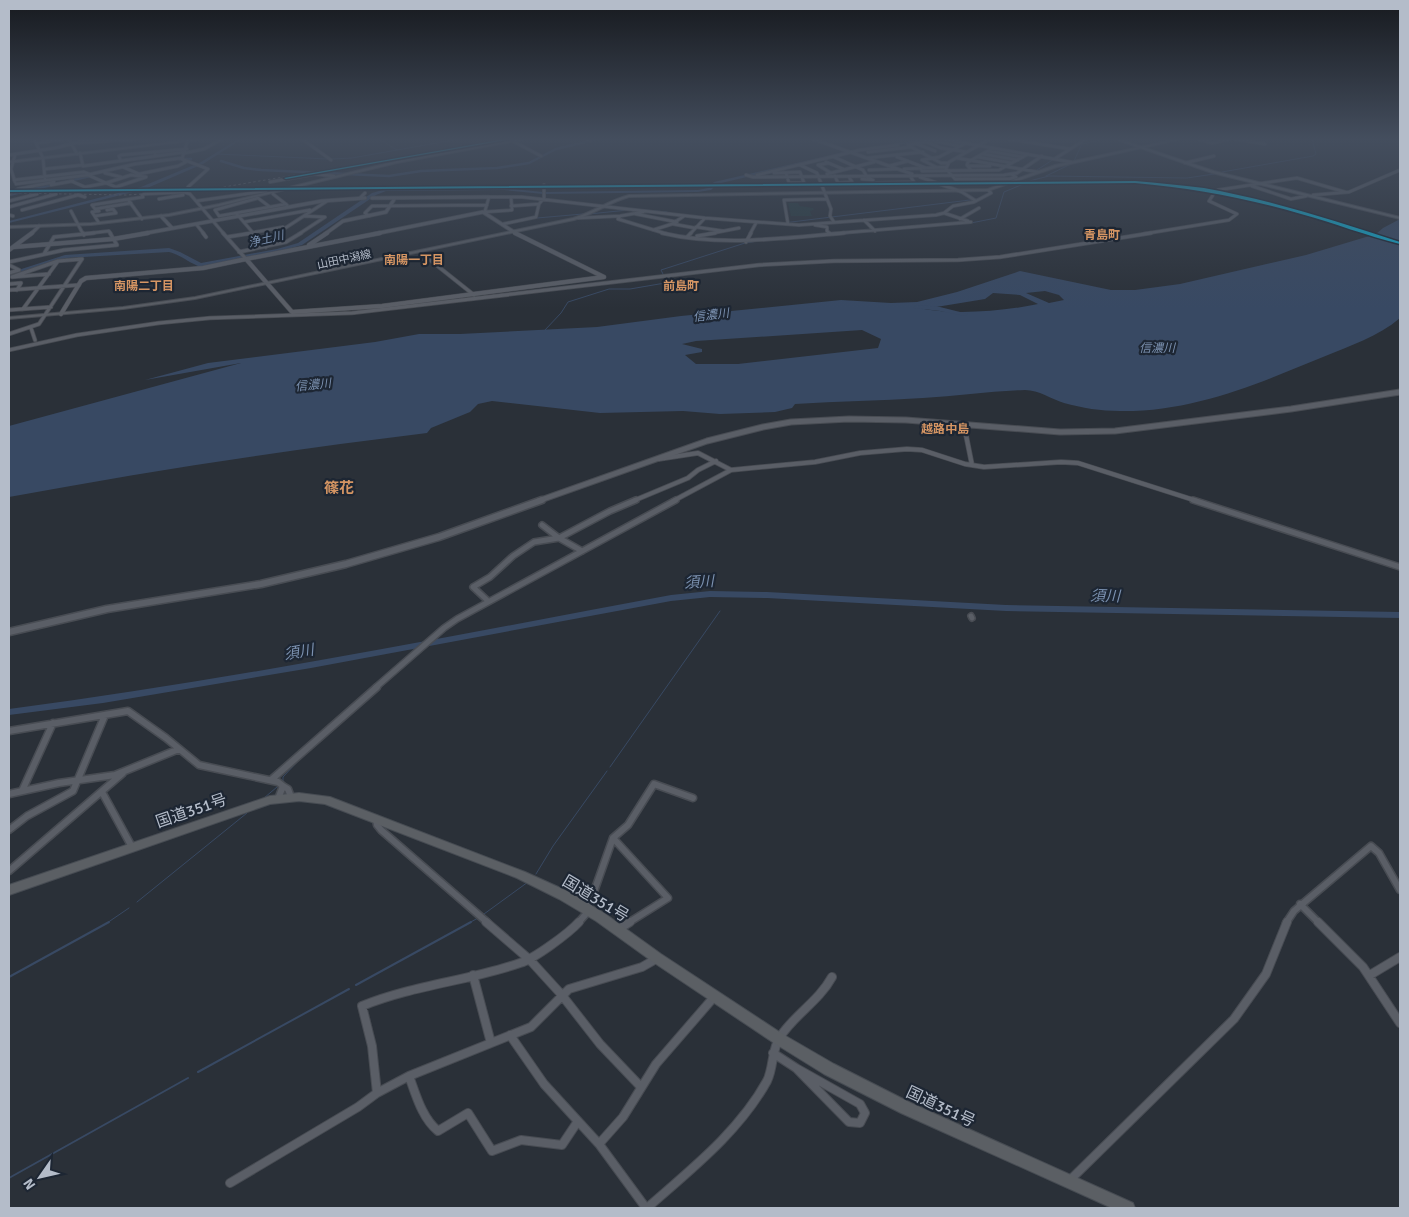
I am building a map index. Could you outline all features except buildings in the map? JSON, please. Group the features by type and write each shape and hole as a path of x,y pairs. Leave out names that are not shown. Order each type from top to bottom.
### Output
{"highway":[{"name":"国道351号","path":"9,890 278,799 291,797 326,800 521,875 588,909 714,996 829,1069 874,1092 1128,1208"}],"main road":[{"path":"9,227 99,224 142,219 202,209 258,196"},
{"name":"山田中潟線","path":"9,318 174,302 267,284 578,218 593,213 620,198 633,196"},
{"path":"1311,196 1400,218"}],"street":[{"path":"11,196 44,209"},
{"path":"9,201 28,196"},
{"path":"33,196 59,205"},
{"path":"11,207 50,196"},
{"path":"22,210 75,196"},
{"path":"81,196 85,197"},
{"path":"131,203 95,209 92,205 142,196"},
{"path":"159,198 175,196"},
{"path":"190,196 292,312 363,308 604,277 536,245 484,211"},
{"path":"196,202 231,196"},
{"path":"278,196 288,205"},
{"path":"503,224 536,217 543,196"},
{"path":"826,196 831,211 830,216 834,222"},
{"path":"967,196 976,201"},
{"path":"270,207 260,198 214,210 219,216 237,215 270,207 363,197 511,197 648,210 684,216 756,223 812,224 932,216 986,196"},
{"path":"9,350 84,334 159,323 210,318 352,313 753,266 834,261 958,260 1021,254 1229,220 1237,214 1209,201 1212,196"},
{"path":"1284,196 1291,198 1306,196"},
{"path":"484,211 489,197"},
{"path":"61,314 82,280 88,278 186,270 484,211 512,210 511,197"},
{"path":"306,247 343,221 386,212 395,198"},
{"path":"128,199 142,219"},
{"path":"788,224 784,200 827,199"},
{"path":"260,240 269,238 327,201"},
{"path":"244,202 253,210"},
{"path":"511,206 539,204"},
{"path":"960,219 979,208 965,204"},
{"path":"14,247 113,239 288,205"},
{"path":"369,216 365,213 370,206 487,205"},
{"path":"11,207 29,213"},
{"path":"230,207 266,247"},
{"path":"94,216 116,213 114,209 92,212 94,216 99,224"},
{"path":"244,222 312,210"},
{"path":"578,218 620,216 648,210"},
{"path":"71,211 84,235"},
{"path":"634,213 678,222"},
{"path":"620,216 618,219 650,230 688,238 746,242 971,222 944,213"},
{"path":"9,215 13,216"},
{"path":"161,216 172,228"},
{"path":"239,252 290,240 325,217 304,216"},
{"path":"650,230 678,222 684,216"},
{"path":"932,216 949,224"},
{"path":"688,238 705,218"},
{"path":"864,220 875,230"},
{"path":"746,242 756,223"},
{"path":"196,224 206,237"},
{"path":"672,224 721,231"},
{"path":"812,224 827,227 827,232 830,234"},
{"path":"9,250 39,226"},
{"path":"226,237 286,227"},
{"path":"688,238 739,228"},
{"path":"9,264 64,250 117,245 109,231 54,238 44,254"},
{"path":"716,240 722,233 721,231"},
{"path":"420,252 474,295"},
{"path":"9,334 39,324 82,259 58,261 12,277 49,274"},
{"path":"23,309 58,261"},
{"path":"9,264 19,270 9,273"},
{"path":"9,284 21,283 17,290"},
{"path":"9,290 79,285"},
{"path":"9,310 51,307"},
{"path":"31,328 35,340"},
{"path":"9,632 107,609 260,584 346,564 439,537 740,430 801,421 880,419 1058,432 1119,430 1271,412 1400,392"},
{"path":"964,425 972,465"},
{"path":"271,780 444,628 488,601 731,470 815,462 860,453 907,448 922,450 984,467 1061,462 1078,463 1400,567"},
{"path":"658,459 698,452 731,470"},
{"path":"488,601 472,587 490,577 513,556 534,542 559,538 610,511 688,478 698,470 716,461"},
{"path":"542,525 559,538 582,551"},
{"path":"9,731 128,711 166,738 199,765 271,780 288,789 291,797"},
{"path":"9,830 27,816 70,793 78,781 105,715"},
{"path":"22,791 53,723"},
{"path":"9,794 108,776 178,749"},
{"path":"9,871 125,771"},
{"path":"376,1093 372,1046 362,1006 392,994 498,970 530,960 575,926 588,909 613,838 628,824 654,784 693,798"},
{"path":"278,799 283,786"},
{"path":"102,792 132,847"},
{"path":"376,818 381,830 530,960 561,994 600,1044 641,1087"},
{"path":"613,838 668,898 618,930"},
{"path":"1069,1181 1234,1019 1266,974 1283,928 1300,904 1371,846 1379,853 1400,890"},
{"path":"1300,904 1370,975 1400,1024"},
{"path":"1370,975 1400,957"},
{"path":"230,1183 358,1106 376,1093 409,1076 531,1027 561,994 576,986 642,967 657,958"},
{"path":"473,975 491,1043"},
{"path":"510,1035 544,1084 599,1144 647,1208 701,1160 738,1122 768,1080 773,1053 779,1039 792,1022 825,990 832,977"},
{"path":"599,1144 623,1116 656,1064 714,996"},
{"path":"773,1053 860,1104 865,1113 864,1119 860,1123 848,1122 796,1068"},
{"path":"409,1076 424,1112 434,1129 438,1131 468,1113 492,1151 521,1140 559,1146 567,1138 578,1121"}],"green space":[{"path":"788,203 798,203 800,206 813,208 814,210 810,211 812,216 791,216"}],"water":[{"name":"信濃川","path":"1400,219 1400,318 1382,331 1363,341 1274,377 1224,394 1173,407 1147,410 1099,410 1064,403 1030,390 907,399 795,404 792,408 775,412 720,414 683,411 600,413 492,401 478,404 470,412 431,428 427,433 113,478 9,497 9,426 241,363 145,380 208,363 375,342 419,334 460,334 597,327 681,316 841,300 891,303 917,302 957,292 1020,271 1111,290 1135,290 1180,284 1306,255 1376,234","holes":["1045,291 1059,295 1064,300 1049,303 1026,293","993,293 1020,295 1038,304 1011,309 981,311 951,312 924,309 985,299","862,330 881,339 878,348 738,364 696,364 685,355 702,352 702,349 682,344 696,341"]}],"waterway":[{"path":"9,222 112,196"},
{"name":"浄土川","path":"9,275 65,257 169,250 201,265 278,250 300,244 371,196"},
{"path":"971,223 996,218 1003,196"},
{"path":"783,223 978,199"},
{"path":"634,209 667,212"},
{"path":"589,214 628,210"},
{"path":"537,218 583,214"},
{"path":"844,234 910,228"},
{"path":"545,330 561,313 568,302 609,289 630,289 665,283 667,282 661,270 745,243 758,241"},
{"name":"信濃川","path":"916,307 965,314"},
{"name":"須川","path":"9,712 103,700 311,665 671,598 710,594 767,595 1006,608 1400,615"},
{"path":"610,767 720,611"},
{"path":"283,782 283,777 299,760"},
{"path":"536,874 553,846 607,771"},
{"path":"264,798 277,787"},
{"path":"137,902 247,813"},
{"path":"484,914 528,882"},
{"path":"107,923 129,908"},
{"path":"469,923 478,918"},
{"path":"9,977 109,922"},
{"path":"356,985 471,922"},
{"path":"198,1072 349,989"},
{"path":"9,1178 188,1078"}],"transit line":[{"path":"1235,196 1302,213 1400,243"}],"district":[{"name":"青島町","path":"1102,235"},
{"name":"南陽一丁目","path":"414,260"},
{"name":"南陽二丁目","path":"144,286"},
{"name":"前島町","path":"681,286"},
{"name":"越路中島","path":"945,429"},
{"name":"篠花","path":"339,488"}]}
